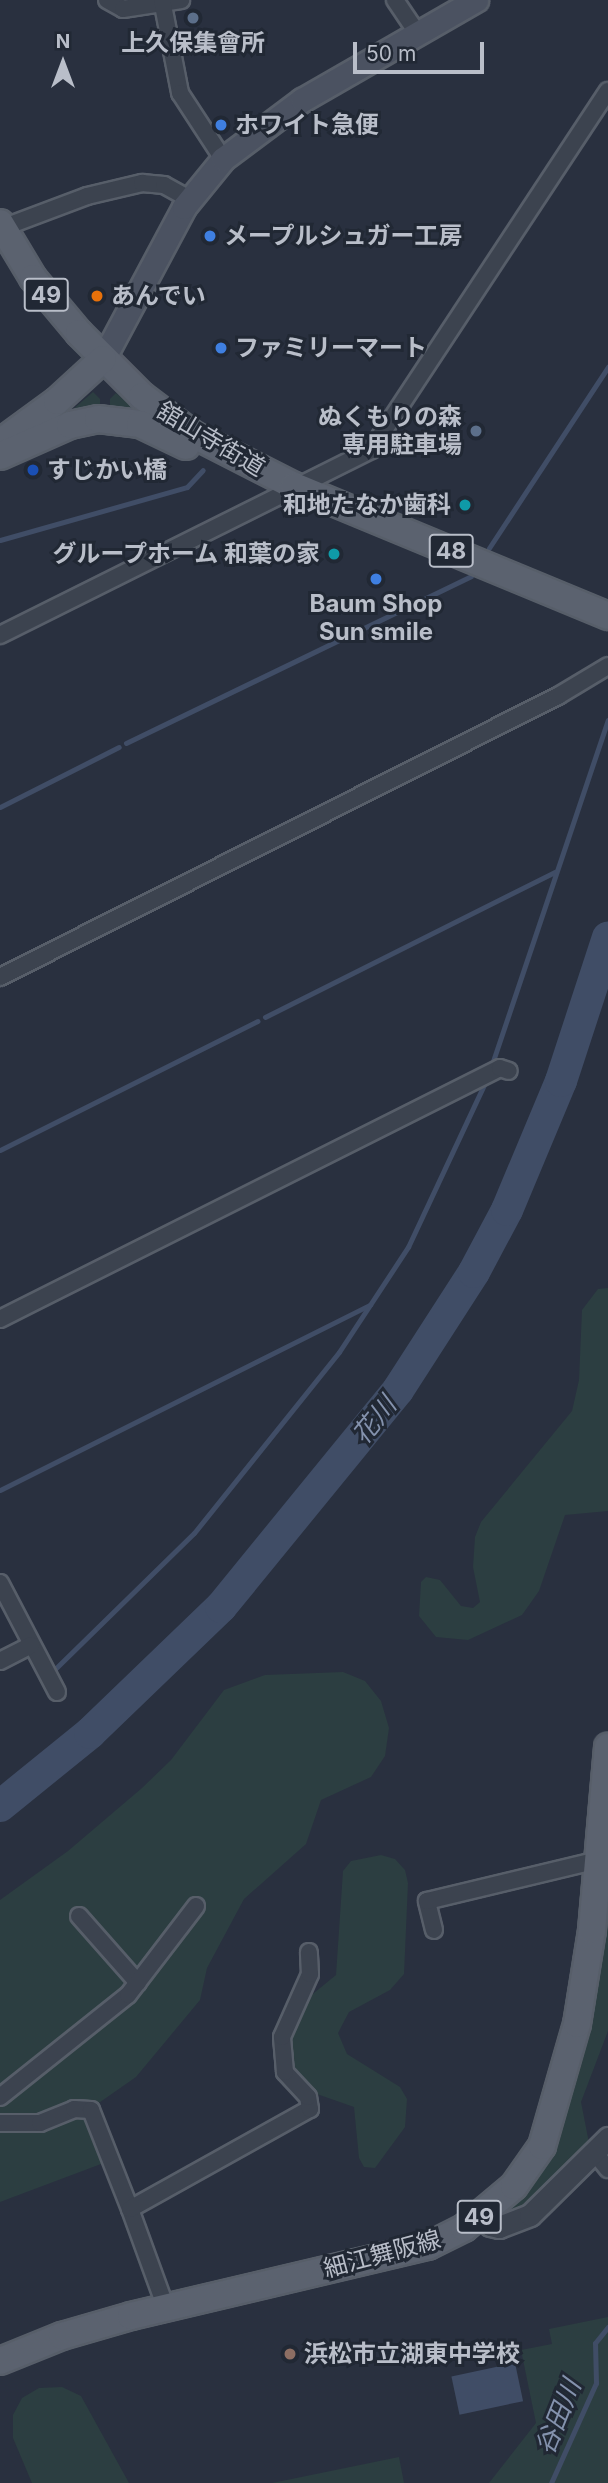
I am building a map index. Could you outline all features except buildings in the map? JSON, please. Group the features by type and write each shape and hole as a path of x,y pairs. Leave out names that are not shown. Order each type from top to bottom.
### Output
{"main road":[{"path":"0,442 57,401 103,359 189,199 223,159 302,100 475,0"},
{"name":"49","path":"1,225 33,278 103,359"},
{"name":"舘山寺街道","path":"103,359 194,435 295,486 608,616"},
{"name":"48","path":"0,456 70,425 112,419 153,428 245,477 295,486"},
{"name":"細江舞阪線","path":"0,2361 62,2336 166,2308 428,2246 481,2215 525,2174 548,2130 583,1993 608,1747"}],"street":[{"path":"107,0 123,9 181,0"},
{"path":"395,0 417,33"},
{"path":"163,2 180,93 223,159"},
{"path":"0,635 370,450 608,91"},
{"path":"1,225 88,196 142,183 164,184 189,199"},
{"path":"0,977 545,703 608,666"},
{"path":"0,1320 500,1069 509,1071"},
{"path":"0,1583 57,1692"},
{"path":"0,1661 31,1645"},
{"path":"434,1930 427,1900 598,1860"},
{"path":"0,2097 98,2022 138,1983 196,1906"},
{"path":"79,1916 138,1983"},
{"path":"130,2209 310,2109 308,2096 285,2072 282,2037 310,1974 309,1952"},
{"path":"0,2123 40,2123 74,2109 91,2110 166,2308"},
{"path":"481,2215 489,2225 517,2223 543,2206 601,2145"},
{"path":"601,2145 608,2169"}],"shaded area":[{"path":"93,392 100,399 100,411 74,416 72,410"},
{"path":"116,393 135,410 110,411 110,399"},
{"path":"608,1288 608,1511 565,1515 539,1591 522,1615 468,1640 436,1637 419,1616 421,1582 426,1577 440,1580 461,1606 473,1608 480,1602 473,1567 475,1537 481,1522 572,1411 579,1380 582,1310 598,1289"},
{"path":"343,1672 365,1681 381,1701 389,1728 385,1756 371,1777 321,1800 306,1844 244,1899 207,1968 200,2000 136,2077 93,2107 104,2159 101,2164 0,2202 0,1900 68,1851 142,1788 171,1760 224,1690 265,1675"},
{"path":"381,1855 395,1859 405,1870 408,1883 404,1974 390,1990 349,2012 338,2033 347,2054 400,2087 407,2099 405,2127 375,2168 364,2167 359,2158 354,2107 314,2093 292,2069 288,2037 303,2002 336,1975 343,1871 351,1861"},
{"path":"608,1887 608,2031 581,2102 589,2143 525,2208 507,2213 545,2166 559,2133 581,2058"},
{"path":"608,2317 608,2483 489,2483 536,2423 521,2350 552,2344 549,2329"},
{"path":"62,2387 81,2396 129,2483 32,2483 13,2438 13,2415 22,2398 39,2388"},
{"path":"399,2457 404,2483 272,2483"}],"water":[{"path":"515,2363 523,2401 460,2415 451,2377"}],"waterway":[{"path":"489,548 608,367"},
{"path":"0,540 187,487 203,470"},
{"path":"126,743 471,576"},
{"path":"492,1064 608,720"},
{"path":"0,807 119,747"},
{"path":"265,1017 555,872"},
{"name":"花川","path":"0,1806 90,1733 221,1607 398,1390 474,1272 507,1210 561,1081 608,937"},
{"path":"0,1150 258,1021"},
{"path":"56,1668 194,1533 339,1352 408,1247 484,1085"},
{"path":"0,1490 370,1305"},
{"name":"谷田川","path":"551,2483 596,2383 595,2343 608,2327"}],"place":[{"name":"上久保集會所","path":"193,18"},
{"name":"ホワイト急便","path":"221,125"},
{"name":"メープルシュガー工房","path":"210,236"},
{"name":"あんでい","path":"97,296"},
{"name":"ファミリーマート","path":"221,348"},
{"name":"ぬくもりの森 専用駐車場","path":"476,431"},
{"name":"すじかい橋","path":"33,470"},
{"name":"和地たなか歯科","path":"465,505"},
{"name":"グループホーム 和葉の家","path":"334,554"},
{"name":"Baum Shop Sun smile","path":"376,579"},
{"name":"浜松市立湖東中学校","path":"290,2354"}]}
